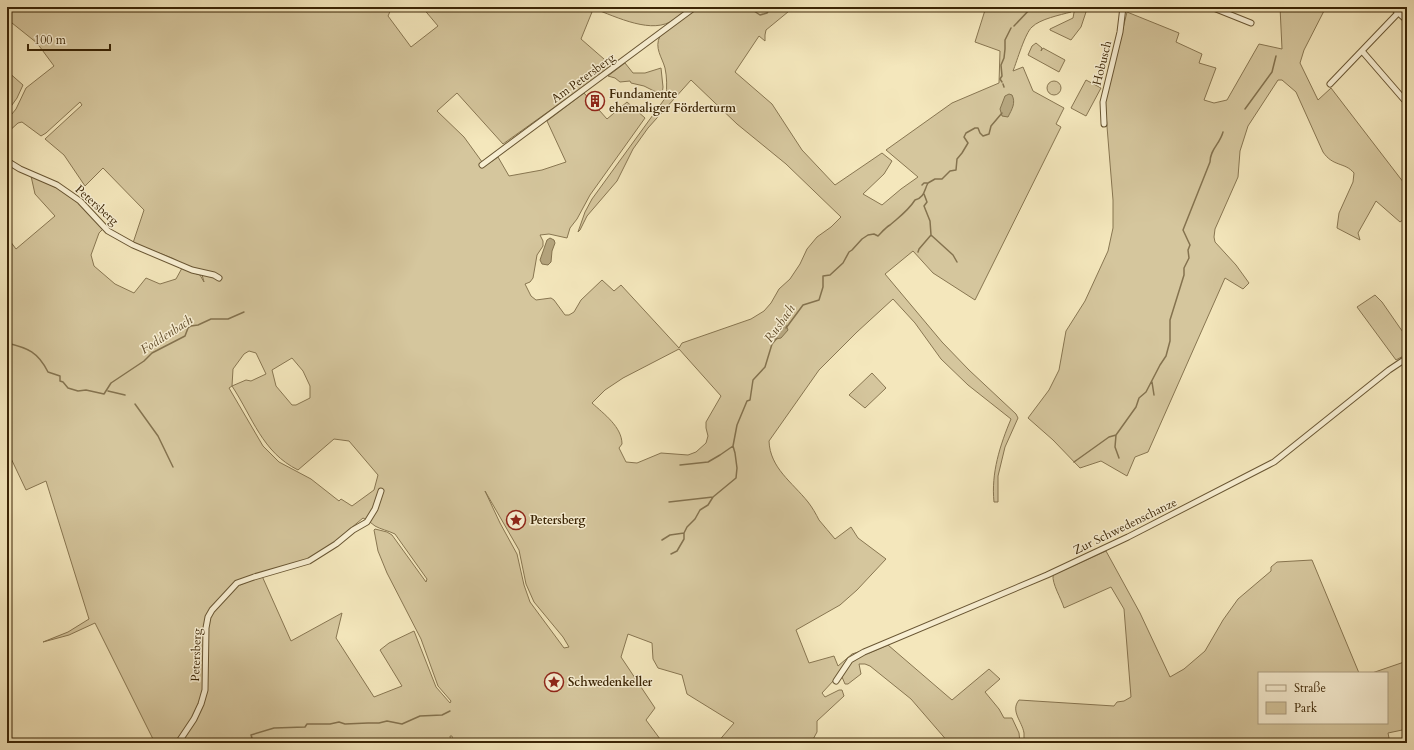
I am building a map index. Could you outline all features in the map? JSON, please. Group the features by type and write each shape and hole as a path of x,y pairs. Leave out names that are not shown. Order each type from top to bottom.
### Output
{"street":[{"name":"Am Petersberg","path":"482,165 695,7"},
{"name":"Hobusch","path":"1104,124 1103,102 1120,32 1124,7"},
{"path":"1211,7 1251,23"},
{"path":"1393,7 1407,20"},
{"path":"1330,84 1399,12"},
{"path":"1362,51 1407,103"},
{"name":"Petersberg","path":"7,160 20,169 57,185 80,201 108,232 133,245 192,270 214,275 219,278"},
{"name":"Zur Schwedenschanze","path":"836,681 850,660 864,652 1047,575 1128,537 1274,462 1389,370 1407,358"},
{"name":"Petersberg","path":"178,743 194,719 201,704 205,690 206,628 208,618 212,610 237,583 309,561 336,544 353,530 367,522 375,509 381,491"}],"green space":[{"path":"7,7 392,7 388,16 411,47 438,26 422,7 482,7 485,11 489,7 574,7 592,12 581,39 612,66 503,144 457,93 437,111 464,137 485,166 498,157 509,176 542,170 566,162 547,121 584,93 607,119 627,102 645,118 590,195 577,219 570,228 567,238 549,234 540,235 543,241 543,246 537,255 533,278 530,282 525,284 531,296 536,300 551,298 565,315 569,315 574,312 581,300 602,280 614,291 621,285 679,348 682,343 751,319 764,311 771,303 779,289 790,279 800,264 807,249 817,237 831,227 841,217 786,164 737,124 691,80 648,128 633,149 617,181 587,216 578,232 585,212 592,199 666,97 666,71 658,48 658,40 660,36 699,7 794,7 766,30 765,41 759,36 735,72 772,104 802,150 835,185 882,153 892,161 884,174 863,194 882,205 918,177 886,150 952,103 999,83 1000,51 975,42 986,7 1072,7 1071,12 1045,20 1036,24 1029,30 1013,71 1023,67 1033,91 1064,108 1056,124 1061,127 975,300 933,273 913,251 885,274 942,342 969,370 1016,414 1018,418 1005,447 998,476 998,502 994,502 993,491 995,470 1003,439 1011,419 968,385 941,359 915,323 893,299 819,370 769,441 770,451 778,467 808,502 819,520 835,539 851,527 858,538 886,559 857,590 840,605 796,630 809,663 834,656 838,666 852,654 867,649 869,653 888,645 952,700 989,669 1000,679 985,692 999,709 1004,718 1012,718 1019,733 1020,743 949,743 911,699 870,666 859,664 861,674 848,684 845,684 842,677 834,680 822,693 825,697 842,690 844,696 817,721 817,732 811,743 717,743 734,723 687,694 682,675 658,668 653,659 652,643 628,634 621,657 655,708 646,720 663,743 453,743 452,736 450,736 451,743 155,743 95,623 69,635 43,642 68,632 89,619 46,481 26,490 7,450 7,237 16,249 55,216 35,194 31,176 57,188 77,202 103,229 99,233 91,255 94,266 115,284 134,293 146,278 160,284 176,279 182,268 200,275 204,282 201,271 133,243 144,210 103,168 85,186 64,155 45,139 82,105 80,102 41,136 22,122 18,123 7,133 7,120 16,109 26,88 54,66 37,43 7,19","holes":["679,349 721,396 706,422 708,436 706,443 696,452 688,455 661,453 637,463 626,462 619,448 622,444 616,426 592,403 605,390 623,378","249,351 256,353 266,374 251,381 246,380 232,386 233,369 244,354","292,358 303,371 310,386 310,398 296,405 292,405 276,386 272,370","232,386 259,433 275,454 286,463 298,470 334,439 349,441 378,475 374,490 352,506 341,499 339,501 311,479 279,462 263,446 229,388","485,491 519,550 526,584 534,602 563,637 569,647 564,648 530,602 524,585 517,554","363,518 375,526 395,534 427,579 426,582 392,535 375,529 378,551 387,573 421,639 438,686 451,701 450,703 436,687 414,631 389,643 380,650 402,686 374,697 336,638 342,613 291,641 262,576 240,585 241,580 307,560 332,544"]},
{"path":"589,7 690,7 670,22 651,26 629,22"},
{"path":"1075,7 1086,12 1081,27 1071,40 1050,30 1073,18"},
{"path":"1280,7 1326,7 1304,50 1300,63 1318,100 1331,88 1407,187 1407,217 1400,222 1376,201 1358,233 1360,240 1337,228 1339,213 1353,182 1354,173 1347,167 1327,157 1323,152 1296,92 1282,80 1278,80 1248,126 1240,151 1238,177 1215,229 1215,242 1236,265 1249,283 1243,289 1225,278 1148,452 1135,457 1127,476 1101,461 1080,468 1053,440 1028,418 1049,390 1059,370 1066,331 1085,301 1108,251 1113,228 1113,200 1105,102 1127,12 1179,33 1176,42 1202,54 1199,63 1216,68 1204,100 1214,103 1227,100 1259,44 1282,49"},
{"path":"1036,43 1042,48 1041,51 1043,48 1065,60 1059,72 1028,55 1032,46"},
{"path":"625,63 633,73 645,73 661,68 663,87 662,95 644,86 631,83 630,81 620,82 615,78 608,76"},
{"path":"7,71 23,85 17,98 7,112"},
{"path":"1086,80 1101,88 1086,116 1071,108"},
{"path":"1051,81 1057,81 1061,85 1061,91 1057,95 1051,95 1047,91 1047,85"},
{"path":"1375,295 1382,302 1407,338 1407,354 1396,360 1357,307"},
{"path":"872,373 886,388 865,408 849,395"},
{"path":"1106,551 1140,613 1170,677 1184,669 1205,651 1223,620 1238,599 1271,571 1271,567 1277,562 1312,560 1359,672 1258,672 1258,724 1388,724 1388,672 1375,672 1407,661 1407,729 1388,733 1390,743 1024,743 1023,729 1016,712 1019,700 1114,706 1117,702 1124,701 1131,697 1124,609 1111,587 1064,608 1055,587 1053,575"}],"shaded area":[{"path":"1009,94 1012,95 1014,101 1013,106 1008,117 1002,116 1000,109 1005,96"},
{"path":"550,238 554,240 555,243 552,251 551,262 548,265 542,264 540,260 547,240"},
{"path":"782,323 785,323 788,330 781,338 776,339 773,337 775,331"}],"waterway":[{"path":"748,7 760,15 767,13 771,7"},
{"name":"Rusbach","path":"1014,26 1032,7"},
{"name":"Rusbach","path":"1002,82 1000,79 1002,76 1001,65 1004,58 1005,40 1011,28"},
{"path":"1245,109 1272,72 1276,56"},
{"name":"Rusbach","path":"786,328 803,305 819,300 823,287 823,276 830,275 843,263 849,252 862,239 868,235 874,234 878,236 906,211 915,200 921,197 928,183 935,179 942,179 950,171 956,170 957,159 968,143 964,137 966,133 978,128 983,136 989,134 991,126 1002,113"},
{"path":"1074,462 1109,437 1116,435 1136,407 1139,398 1146,392 1166,356 1170,341 1170,320 1184,275 1184,268 1189,258 1188,250 1190,245 1183,230 1210,162 1210,157 1223,132"},
{"name":"Rusbach","path":"922,185 927,183"},
{"name":"Rusbach","path":"924,194 927,202 924,206 930,221 931,235 953,255 957,262"},
{"name":"Rusbach","path":"918,252 931,235"},
{"name":"Foddenbach","path":"7,343 32,352 36,355 48,372 60,376 60,381 63,382 68,388 78,391 86,390 104,394 111,383 144,361 152,353 185,336 188,328 191,326 198,325 211,319 228,319 244,312"},
{"name":"Rusbach","path":"671,554 677,551 684,539 684,533 687,527 695,519 700,510 708,505 713,497 736,478 737,468 733,446 737,425 747,401 750,400 753,380 765,367 772,344 777,338"},
{"path":"1152,382 1154,395"},
{"name":"Foddenbach","path":"108,391 125,395"},
{"name":"Foddenbach","path":"135,404 158,436 173,467"},
{"path":"1116,435 1115,447 1119,458"},
{"name":"Rusbach","path":"680,465 708,462 733,446"},
{"name":"Rusbach","path":"669,502 713,497"},
{"name":"Rusbach","path":"662,540 670,535 684,533"},
{"path":"244,743 252,738 251,735 274,728 305,727 307,724 330,724 339,722 345,724 379,723 387,721 402,724 420,716 442,715 450,711"}],"place":[{"name":"Fundamente ehemaliger Förderturm","path":"595,101"},
{"name":"Petersberg","path":"516,520"},
{"name":"Schwedenkeller","path":"554,682"}]}
